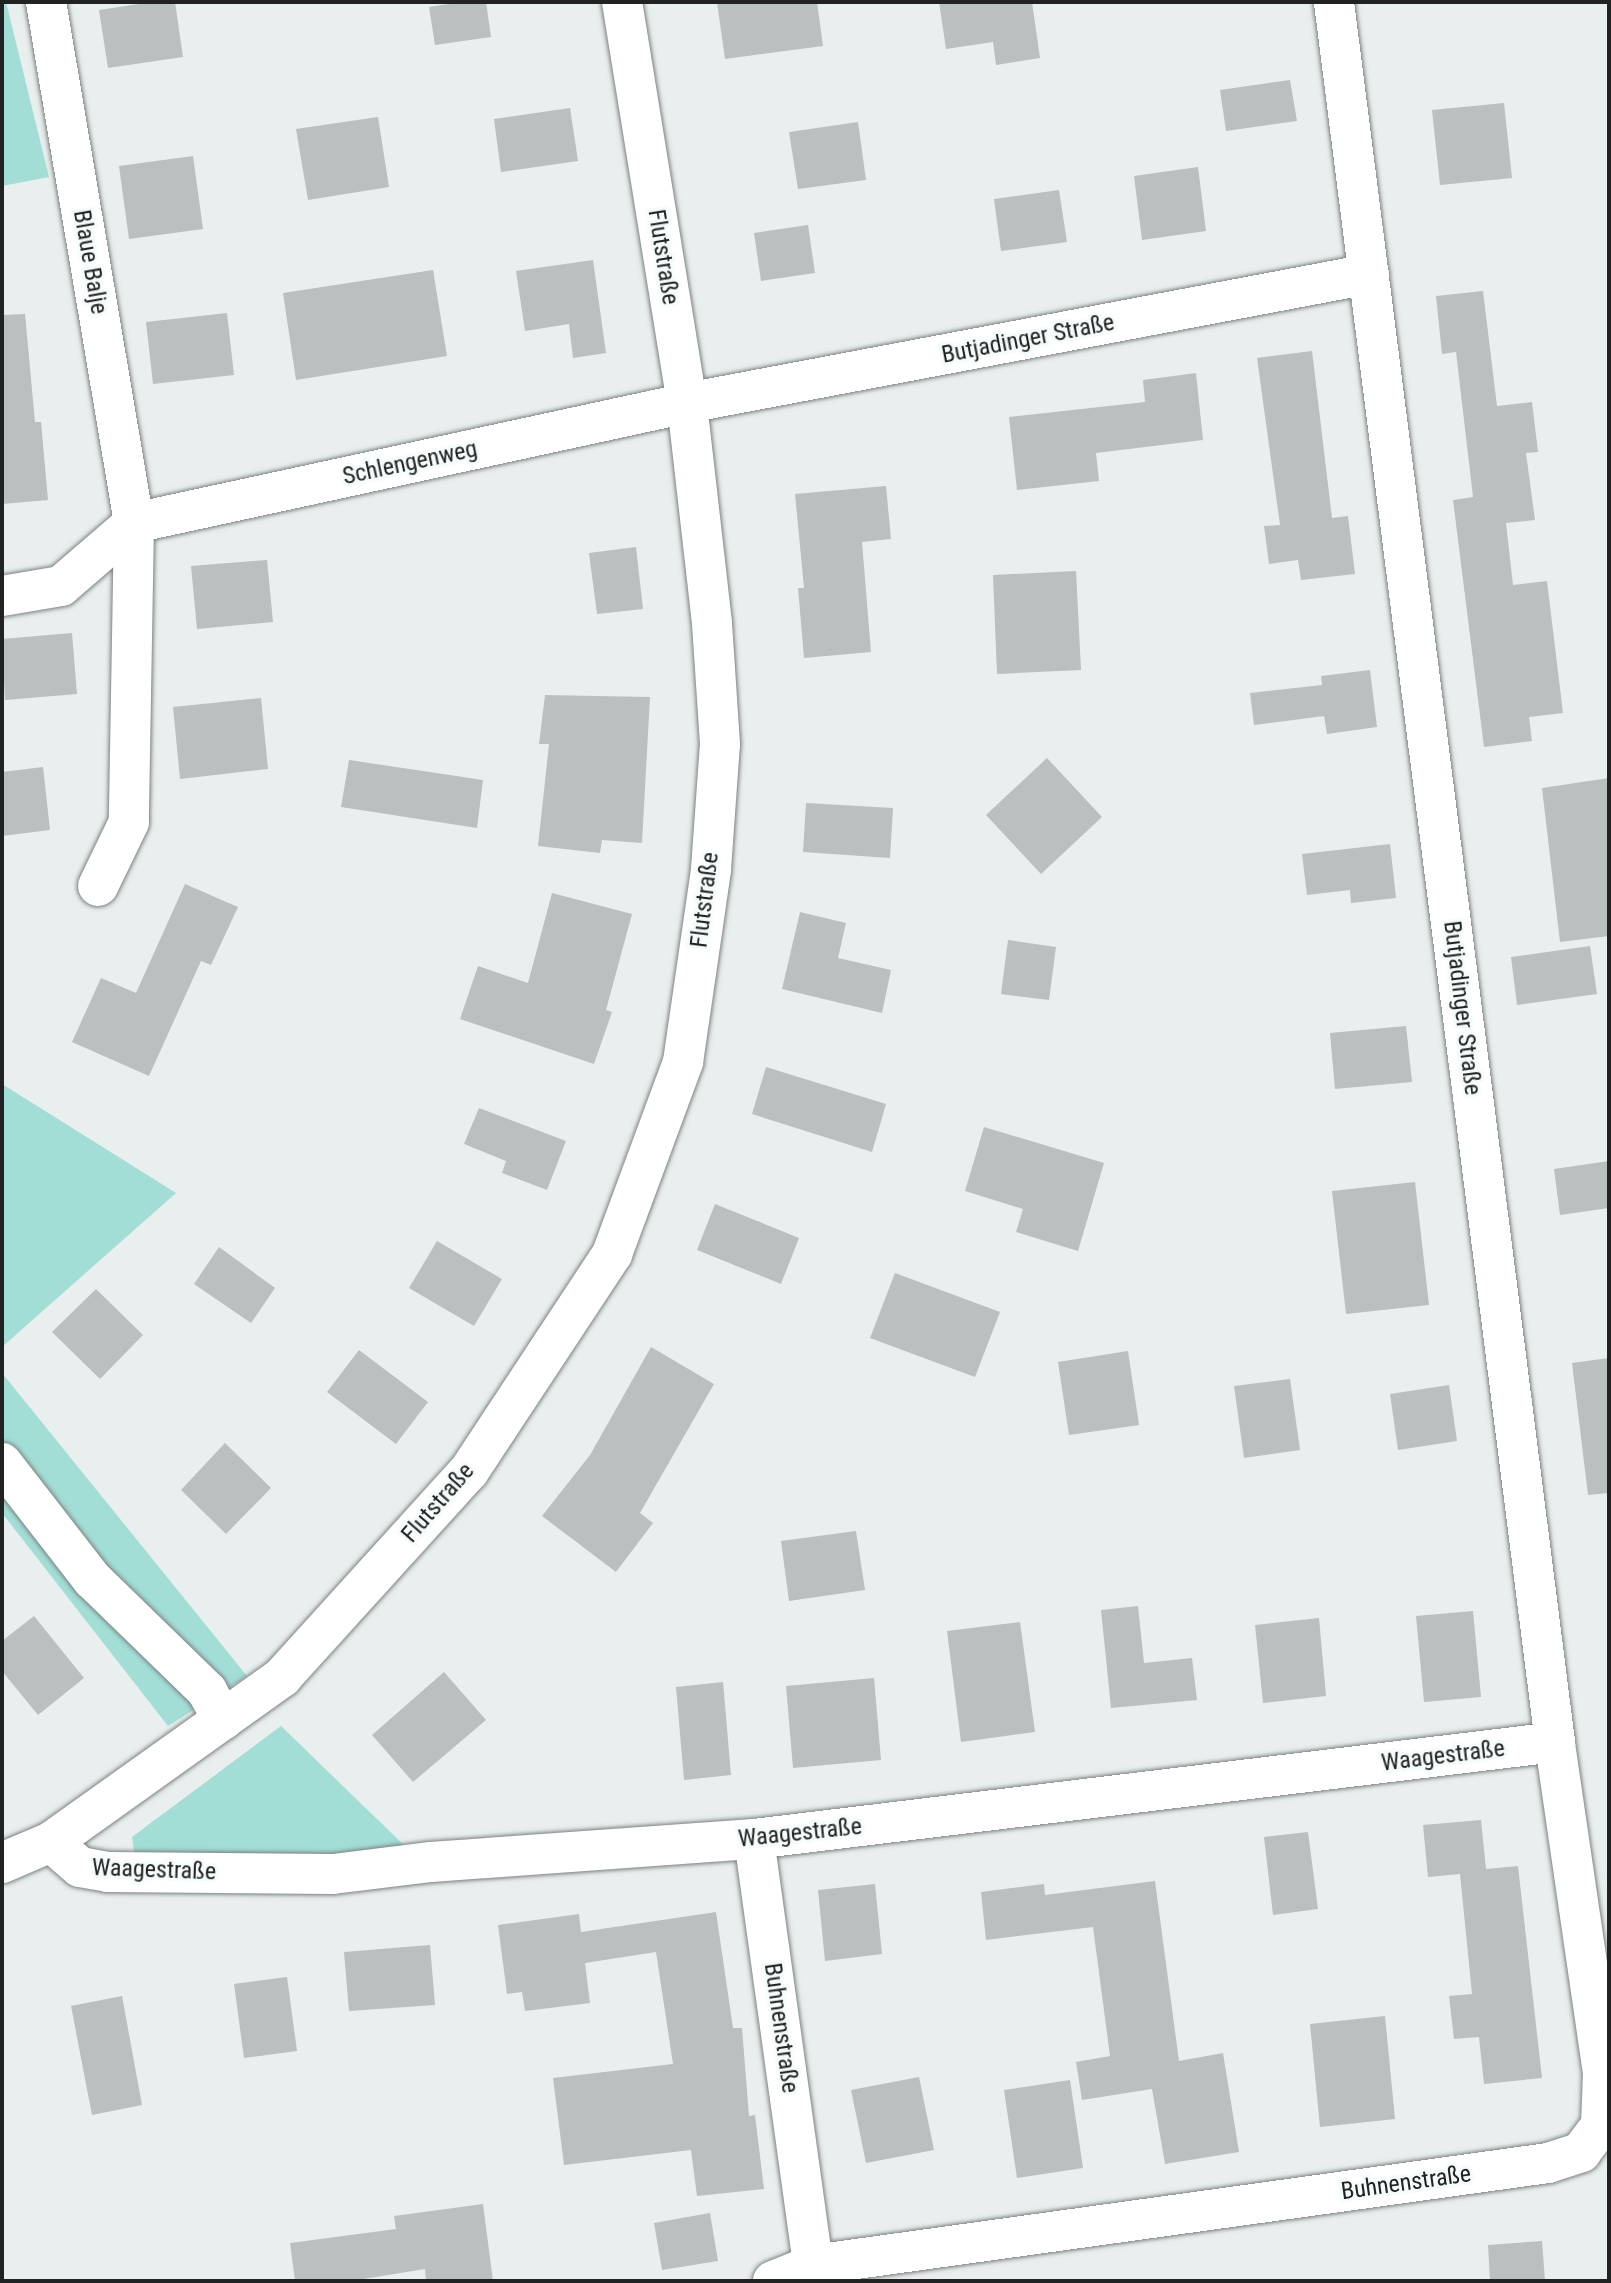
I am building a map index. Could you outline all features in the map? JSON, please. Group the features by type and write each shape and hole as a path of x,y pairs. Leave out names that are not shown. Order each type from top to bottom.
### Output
{"street":[{"name":"Blaue Balje","path":"46,2 134,523"},
{"name":"Flutstraße","path":"282,1677 469,1471 612,1254 683,1062 711,869 720,744 712,623 687,403 622,2"},
{"name":"Butjadinger Straße","path":"1334,2 1555,1742"},
{"name":"Butjadinger Straße","path":"687,403 1369,274"},
{"name":"Schlengenweg","path":"2,596 61,586 134,523 687,403"},
{"path":"98,886 129,822 134,523"},
{"path":"2,1463 92,1579 207,1691 223,1720"},
{"name":"Waagestraße","path":"2,1863 51,1842 282,1677"},
{"name":"Waagestraße","path":"51,1842 80,1867 108,1872 333,1874 431,1862 754,1839 1555,1742"},
{"name":"Buhnenstraße","path":"773,2281 813,2265 1548,2163 1581,2152 1601,2125 1603,2073 1555,1742"},
{"name":"Buhnenstraße","path":"754,1839 813,2265"}],"green space":[{"path":"2,2 6,2 49,177 2,186"},
{"path":"2,1084 176,1193 2,1347"},
{"path":"2,1373 247,1676 168,1726 2,1513"},
{"path":"281,1726 412,1853 136,1865 132,1837"}],"building":[{"path":"152,2 175,2 183,57 108,68 99,10"},
{"path":"486,2 491,37 435,45 429,7"},
{"path":"717,2 817,2 823,46 725,59"},
{"path":"939,2 1032,2 1040,58 996,65 993,42 946,49"},
{"path":"1290,80 1297,121 1226,131 1220,90"},
{"path":"1504,103 1512,178 1440,185 1432,110"},
{"path":"570,108 578,161 501,172 494,119"},
{"path":"378,117 389,187 308,200 296,129"},
{"path":"858,122 866,180 798,189 789,132"},
{"path":"193,156 203,229 129,239 119,166"},
{"path":"1198,167 1206,231 1142,240 1134,176"},
{"path":"1059,190 1067,242 1001,251 994,199"},
{"path":"808,225 815,273 761,281 754,233"},
{"path":"593,260 606,353 573,358 569,324 525,331 516,271"},
{"path":"433,270 447,356 296,380 283,293"},
{"path":"1483,291 1497,406 1532,402 1538,452 1526,453 1535,520 1506,523 1513,585 1547,581 1563,713 1529,717 1532,741 1484,747 1453,500 1473,497 1456,352 1442,354 1436,296"},
{"path":"227,313 234,375 153,384 146,322"},
{"path":"25,314 35,422 41,422 48,500 2,504 2,315"},
{"path":"1312,351 1332,518 1348,516 1355,574 1301,580 1298,560 1269,564 1264,526 1280,525 1257,358"},
{"path":"1196,373 1203,440 1096,453 1099,481 1017,490 1009,417 1145,402 1143,380"},
{"path":"886,486 891,539 862,542 871,652 804,658 798,588 804,588 795,494"},
{"path":"636,547 643,609 597,614 589,553"},
{"path":"267,560 273,622 197,629 191,566"},
{"path":"1076,571 1081,670 997,674 993,575"},
{"path":"72,633 77,694 5,700 2,639"},
{"path":"1370,670 1377,727 1327,734 1324,716 1254,725 1250,693 1322,685 1321,676"},
{"path":"545,695 650,697 642,843 602,840 600,853 538,846 549,744 539,744"},
{"path":"261,698 268,769 180,779 173,707"},
{"path":"1047,758 1102,817 1041,874 986,815"},
{"path":"349,760 483,780 477,828 341,807"},
{"path":"43,767 50,830 2,836 2,772"},
{"path":"1609,778 1609,936 1560,942 1542,788"},
{"path":"806,803 893,808 890,858 803,852"},
{"path":"1390,844 1396,898 1351,903 1350,890 1307,895 1302,854"},
{"path":"185,884 238,907 211,965 201,961 149,1076 72,1042 101,978 136,993"},
{"path":"552,893 632,914 606,1010 612,1012 594,1064 460,1019 478,966 528,983"},
{"path":"800,912 846,923 838,958 891,970 882,1013 782,989"},
{"path":"1008,940 1056,947 1049,1000 1001,994"},
{"path":"1590,946 1597,994 1517,1005 1511,957"},
{"path":"1406,1026 1412,1082 1335,1089 1330,1033"},
{"path":"766,1067 886,1104 872,1152 752,1114"},
{"path":"479,1108 566,1141 547,1190 502,1173 506,1161 464,1144"},
{"path":"984,1127 1104,1163 1078,1251 1016,1232 1023,1209 965,1191"},
{"path":"1609,1161 1609,1208 1560,1215 1554,1169"},
{"path":"1415,1182 1429,1305 1346,1314 1332,1191"},
{"path":"715,1204 799,1238 781,1284 697,1250"},
{"path":"437,1241 502,1279 474,1326 409,1288"},
{"path":"219,1247 275,1288 251,1323 194,1284"},
{"path":"895,1273 1000,1312 975,1377 870,1338"},
{"path":"96,1289 143,1335 100,1379 52,1332"},
{"path":"651,1347 714,1384 640,1513 653,1523 616,1572 542,1516 590,1455"},
{"path":"359,1350 428,1402 396,1444 327,1392"},
{"path":"1128,1351 1139,1425 1069,1435 1058,1362"},
{"path":"1609,1358 1609,1493 1588,1495 1572,1363"},
{"path":"1290,1379 1300,1450 1244,1458 1234,1386"},
{"path":"1449,1385 1457,1441 1398,1450 1390,1394"},
{"path":"225,1443 271,1488 226,1534 181,1490"},
{"path":"856,1531 865,1590 789,1601 781,1541"},
{"path":"1138,1606 1144,1663 1192,1658 1197,1700 1111,1708 1101,1610"},
{"path":"1473,1611 1481,1697 1424,1702 1416,1616"},
{"path":"34,1616 84,1678 38,1715 2,1671 2,1641"},
{"path":"1319,1618 1326,1696 1263,1703 1255,1625"},
{"path":"1020,1622 1035,1732 961,1742 947,1631"},
{"path":"444,1672 486,1720 413,1782 372,1735"},
{"path":"874,1678 881,1760 793,1768 786,1686"},
{"path":"723,1682 731,1775 684,1780 676,1687"},
{"path":"1481,1820 1486,1869 1518,1866 1542,2078 1484,2084 1479,2037 1454,2039 1449,1996 1472,1994 1460,1874 1428,1877 1423,1825"},
{"path":"1308,1832 1318,1909 1273,1915 1264,1837"},
{"path":"1155,1881 1179,2061 1223,2053 1239,2152 1165,2164 1152,2089 1082,2100 1076,2062 1110,2056 1093,1927 986,1940 981,1892 1044,1884 1045,1895"},
{"path":"875,1884 882,1954 825,1961 818,1890"},
{"path":"716,1912 733,2028 742,2028 749,2116 755,2115 764,2189 697,2196 691,2150 564,2165 553,2078 673,2064 656,1952 585,1963 590,2003 525,2011 522,1992 507,1994 498,1925 579,1914 581,1932"},
{"path":"430,1945 435,2005 349,2011 344,1952"},
{"path":"287,1977 297,2051 244,2058 234,1984"},
{"path":"122,1996 142,2105 92,2115 71,2006"},
{"path":"1385,2016 1395,2119 1320,2127 1310,2024"},
{"path":"919,2077 934,2150 866,2163 851,2090"},
{"path":"1070,2080 1083,2168 1017,2178 1004,2090"},
{"path":"483,2204 493,2281 426,2281 425,2269 351,2281 295,2281 290,2243 396,2229 394,2216"},
{"path":"710,2213 718,2261 662,2270 654,2223"},
{"path":"1542,2241 1545,2281 1490,2281 1488,2245"}]}
